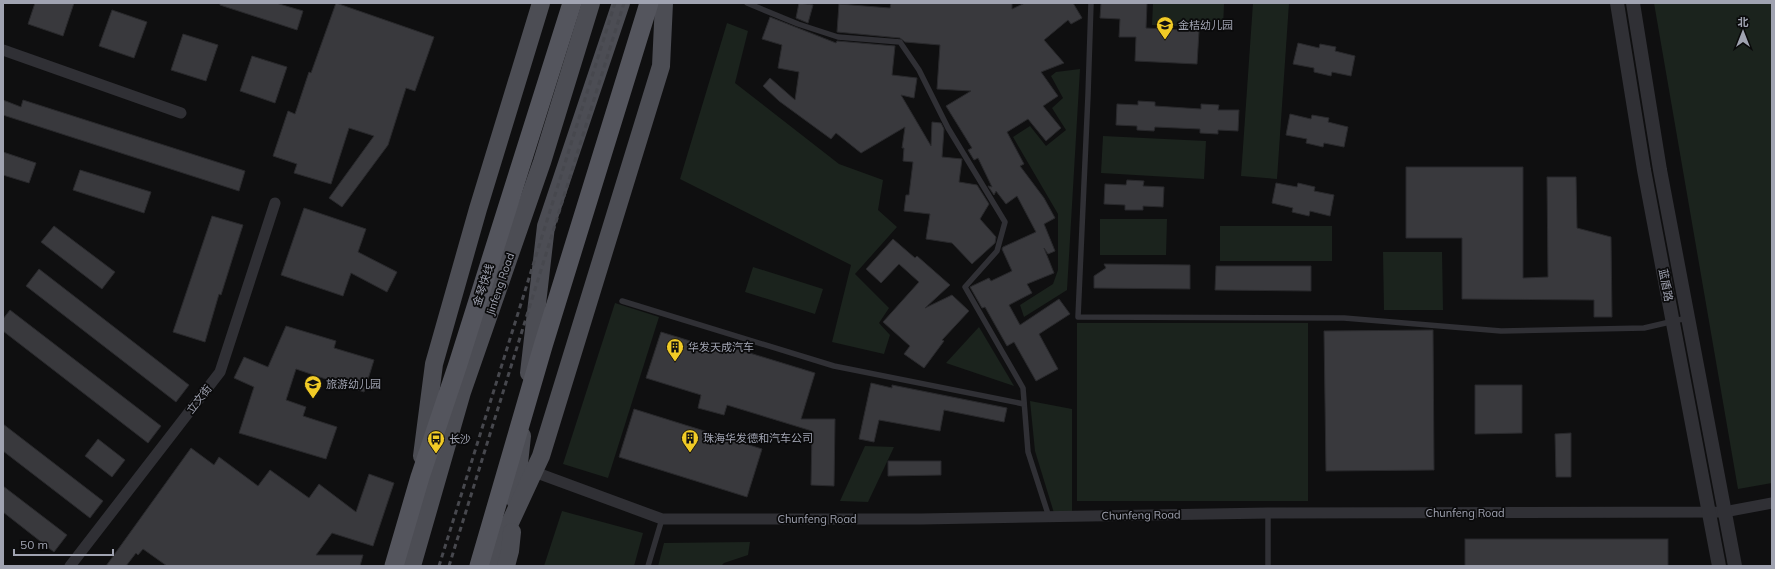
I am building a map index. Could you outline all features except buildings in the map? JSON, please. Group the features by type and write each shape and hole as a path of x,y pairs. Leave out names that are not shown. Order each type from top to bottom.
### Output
{"highway":[{"name":"金琴快线","path":"394,566 420,477 458,364 572,3"},
{"path":"479,566 543,346 649,3"}],"main road":[{"path":"420,477 434,364 478,209 541,3"},
{"name":"Jinfeng Road","path":"412,566 462,392 542,162 592,3"},
{"path":"506,566 510,551 546,226 621,3"},
{"path":"490,566 541,456 661,66 664,3"}],"street":[{"name":"蓝盾路","path":"1617,3 1644,170 1719,566"},
{"name":"蓝盾路","path":"1633,3 1660,170 1734,566"},
{"path":"3,50 181,113"},
{"name":"立文街","path":"70,566 220,372 275,203"},
{"name":"Chunfeng Road","path":"519,467 662,519 921,519 1268,514 1724,512 1772,503"}],"lane":[{"path":"747,3 798,24 838,37 900,42 919,70 948,128 1005,222 997,250 966,287 1023,388 1028,452 1049,517"},
{"path":"1091,3 1078,317 1344,318 1501,331 1644,328 1688,318"},
{"path":"622,301 834,366 1024,404"},
{"path":"1268,514 1268,566"},
{"path":"648,566 662,519"}],"shaded area":[{"path":"1153,3 1224,4 1223,28 1152,25"},
{"path":"1253,3 1289,3 1277,179 1241,176"},
{"path":"1654,3 1772,3 1772,483 1738,489"},
{"path":"727,23 748,31 735,83 839,164 883,180 878,210 897,227 855,274 889,308 879,323 890,335 884,354 832,342 851,265 680,179"},
{"path":"1080,69 1067,290 1024,317 1020,305 1053,284 1058,270 1058,214 1013,137 1030,126 1046,146 1066,130 1052,108 1063,98 1051,76 1056,72"},
{"path":"1103,136 1206,141 1204,179 1101,173"},
{"path":"1100,219 1167,219 1166,255 1100,255"},
{"path":"1220,226 1332,226 1332,261 1220,261"},
{"path":"1383,252 1442,252 1443,310 1384,310"},
{"path":"753,267 823,289 815,314 745,292"},
{"path":"615,303 659,317 608,478 563,464"},
{"path":"1077,323 1308,323 1308,501 1077,501"},
{"path":"979,327 1014,386 946,363"},
{"path":"1030,401 1072,409 1072,512 1054,513 1035,451"},
{"path":"865,446 894,447 868,502 840,501"},
{"path":"562,511 643,533 634,566 544,566"},
{"path":"750,542 748,555 724,563 721,566 658,566 664,543"}],"railway":[{"path":"439,566 615,3"},
{"path":"449,566 624,3"}],"place":[{"name":"金桔幼儿园","path":"1165,40"},
{"name":"华发天成汽车","path":"675,362"},
{"name":"旅游幼儿园","path":"313,399"},
{"name":"珠海华发德和汽车公司","path":"690,453"},
{"name":"长沙","path":"436,454"}]}
